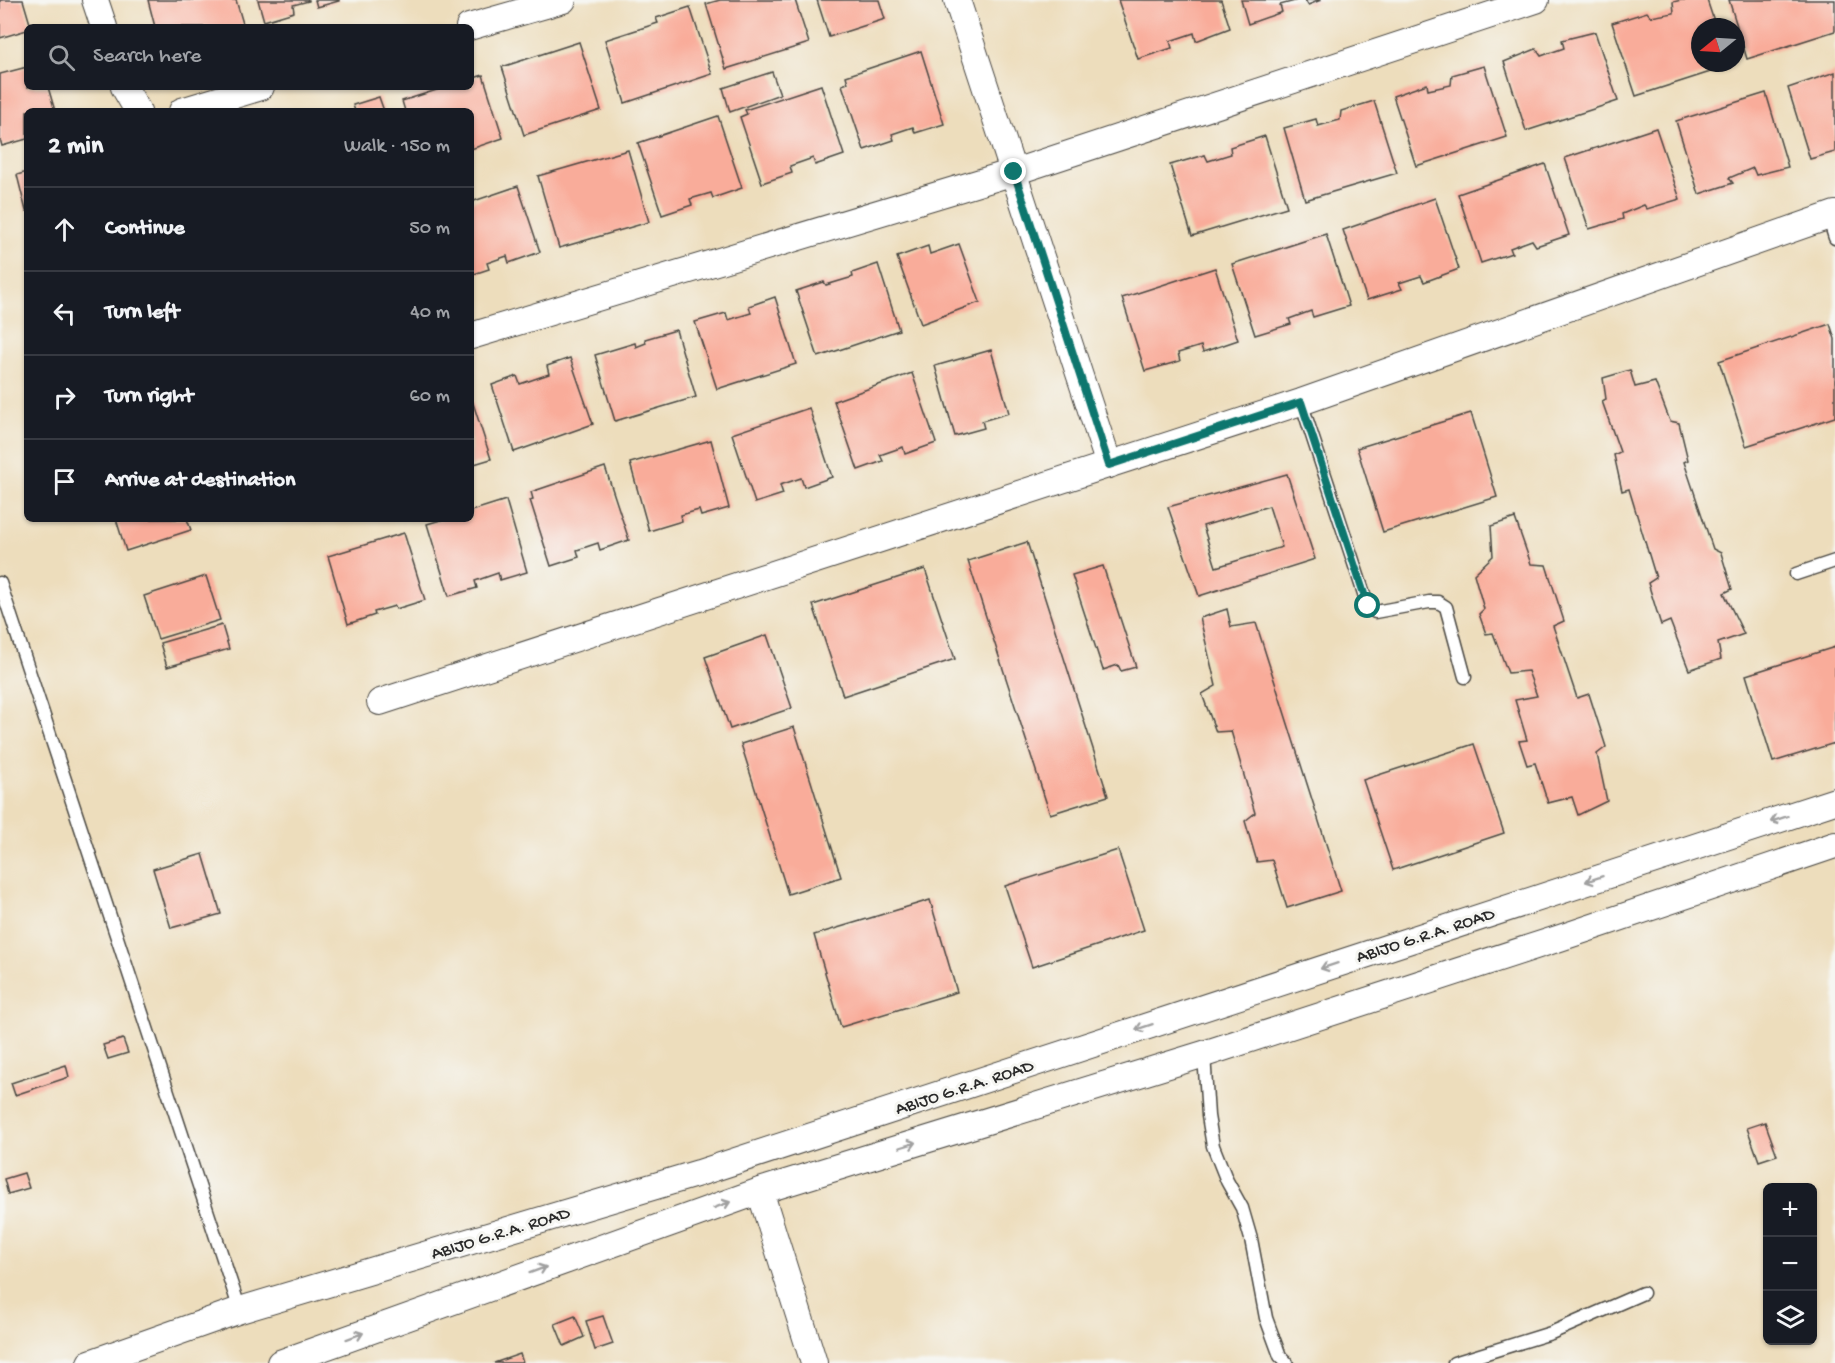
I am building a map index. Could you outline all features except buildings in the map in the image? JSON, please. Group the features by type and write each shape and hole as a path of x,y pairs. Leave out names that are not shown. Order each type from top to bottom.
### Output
{"street":[{"path":"95,0 103,24"},
{"path":"474,26 563,0"},
{"path":"957,0 1109,465"},
{"path":"474,335 1014,172 1536,0"},
{"path":"126,90 136,108"},
{"path":"192,108 251,90"},
{"path":"380,702 1301,402 1833,223"},
{"name":"ABIJO G.R.A. ROAD","path":"90,1363 240,1310 699,1173 1835,801"},
{"path":"280,1363 759,1191 1204,1053 1560,938 1835,845"},
{"path":"759,1191 814,1363"}],"lane":[{"path":"1301,402 1368,606 1375,612 1429,602 1438,602 1446,607 1465,677"},
{"path":"1796,574 1835,561"},
{"path":"0,583 240,1310"},
{"path":"1204,1053 1213,1146 1227,1181 1242,1208 1251,1239 1266,1318 1280,1356 1287,1363"},
{"path":"1454,1363 1551,1333 1643,1293"}],"route":[{"path":"1014,172 1109,465 1301,402 1368,606"}]}
